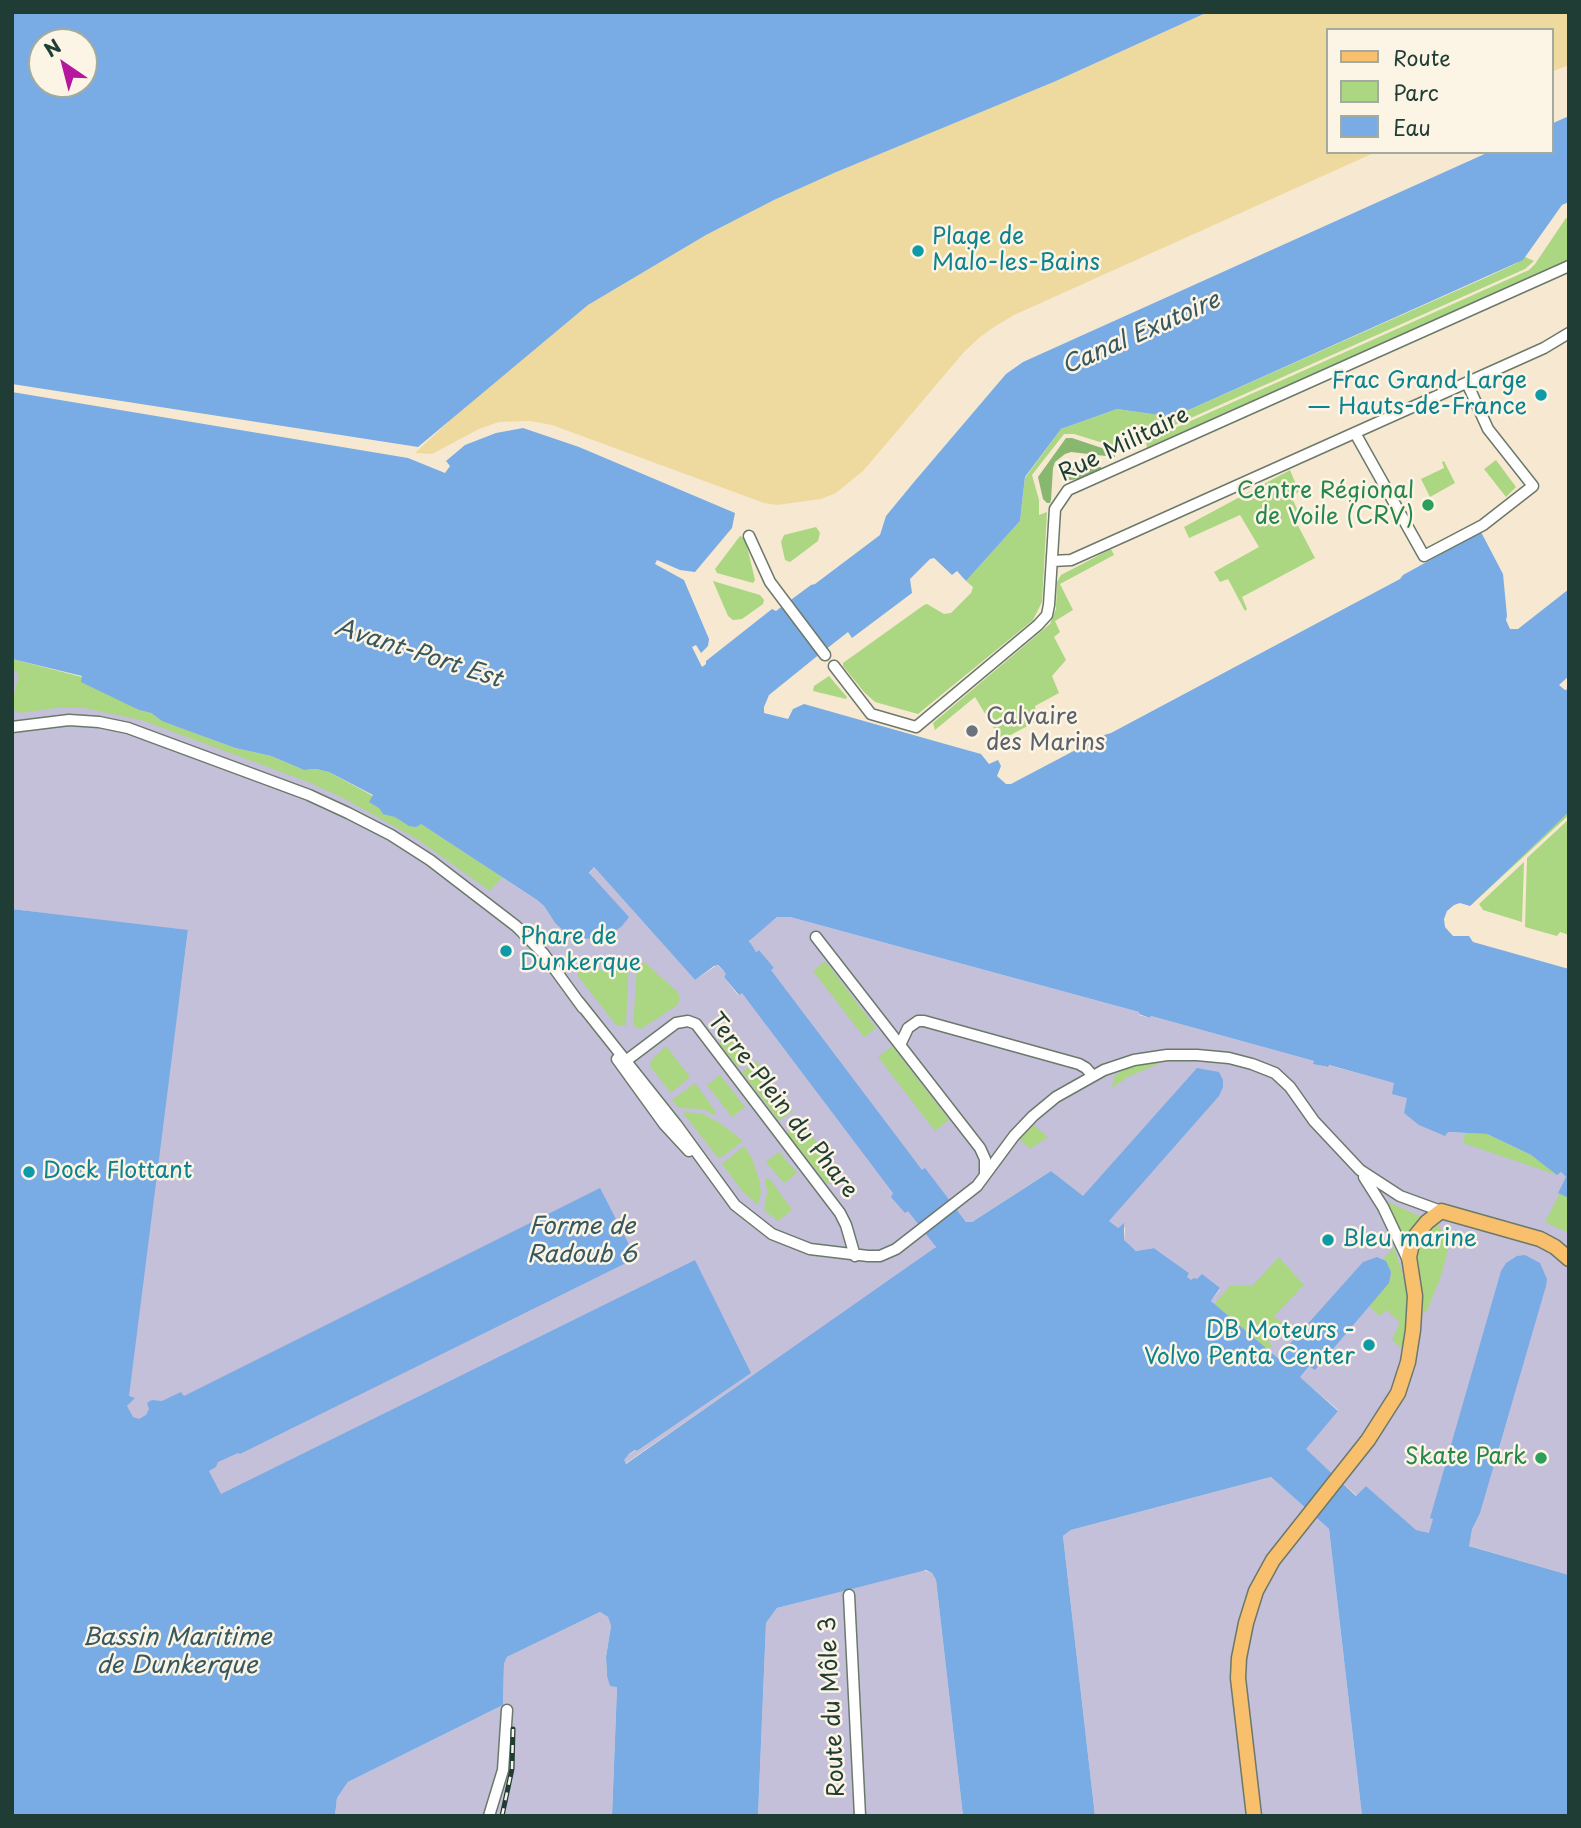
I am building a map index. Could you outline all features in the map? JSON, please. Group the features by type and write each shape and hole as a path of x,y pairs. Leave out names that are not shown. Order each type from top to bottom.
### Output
{"main road":[{"path":"1254,1816 1238,1685 1239,1658 1246,1623 1259,1584 1273,1560 1386,1414 1405,1374 1415,1311 1409,1262 1410,1247 1416,1235 1441,1212 1539,1239 1555,1247 1569,1259"}],"street":[{"name":"Rue Militaire","path":"834,666 871,714 916,727 1044,619 1049,605 1055,509 1062,496 1072,488 1569,266"},
{"path":"1053,561 1071,561 1544,348 1569,333"},
{"path":"1355,433 1424,556 1483,525 1533,486 1488,429 1467,383"},
{"path":"749,536 764,571 825,655"},
{"path":"12,727 53,720 77,720 128,728 348,813 419,853 497,911 543,953 669,1130 711,1174 740,1210 772,1234 810,1249 855,1256 885,1254 916,1235 985,1177 1008,1144 1045,1105 1092,1075 1134,1060 1174,1055 1221,1057 1259,1066 1275,1073 1286,1082 1314,1121 1354,1164 1374,1181 1400,1196 1441,1212"},
{"path":"816,937 976,1143 985,1159 985,1177"},
{"name":"Terre-Plein du Phare","path":"623,1062 676,1023 688,1021 696,1024 840,1213 855,1256"},
{"path":"900,1045 908,1028 924,1021 1079,1064 1092,1075"},
{"path":"976,1143 988,1147 1008,1144"},
{"path":"1354,1164 1380,1200 1409,1262"},
{"name":"Route du Môle 3","path":"849,1595 860,1816"},
{"path":"489,1816 503,1770 507,1710"}],"shaded area":[{"path":"12,659 421,824 537,900 555,923 594,867 695,980 717,965 727,974 724,977 738,995 773,968 759,950 756,952 750,945 750,939 777,917 790,917 1314,1061 1314,1064 1328,1065 1395,1083 1407,1098 1447,1132 1487,1134 1561,1172 1566,1177 1569,1198 1569,1575 1415,1530 1366,1486 1357,1496 1305,1449 1338,1410 1211,1301 1220,1289 1197,1280 1192,1281 1186,1277 1189,1273 1154,1248 1137,1251 1128,1246 1124,1240 1123,1224 1116,1227 1051,1171 972,1222 966,1222 959,1213 930,1236 936,1245 934,1250 625,1464 623,1460 628,1455 750,1373 695,1261 221,1495 209,1471 124,1413 188,931 12,909"},
{"path":"1271,1477 1329,1529 1362,1816 1095,1816 1063,1536 1071,1530"},
{"path":"923,1570 932,1573 936,1580 963,1816 758,1816 766,1623 777,1608"},
{"path":"600,1612 608,1617 611,1626 606,1657 607,1676 617,1687 612,1816 335,1816 337,1798 348,1782 503,1705 504,1664 507,1657"}],"green space":[{"path":"1566,218 1569,220 1569,260 1147,448 1148,435 1157,436 1529,270"},
{"path":"1525,257 1534,261 1525,269 1166,429 1150,424 1149,428 1135,424 1141,427 1140,431 1131,428 1125,443 1116,447 1074,434 1064,434 1032,475 1039,500 1039,515 1047,512 1042,602 1033,620 918,714 875,702 843,666 843,663 924,605 927,604 944,614 951,613 971,593 973,587 966,581 1020,521 1025,478 1061,429 1117,409 1173,417 1485,278"},
{"path":"1066,438 1114,452 1115,457 1071,452 1065,454 1055,462 1051,500 1047,503 1043,499 1038,477"},
{"path":"1496,460 1516,487 1506,497 1484,469"},
{"path":"1444,461 1455,483 1430,497 1421,479 1444,468"},
{"path":"1075,463 1101,469 1080,479 1069,480 1064,477 1064,468"},
{"path":"1290,470 1299,492 1291,496 1299,513 1304,515 1295,520 1315,558 1242,597 1247,609 1245,611 1228,579 1220,582 1214,572 1259,547 1240,515 1189,538 1184,527"},
{"path":"816,527 820,533 818,541 790,562 785,560 781,542 784,535"},
{"path":"740,536 745,538 755,580 753,583 717,573 715,569"},
{"path":"1111,549 1114,555 1060,584 1073,610 1055,621 1060,632 1054,637 1066,660 1052,676 1059,693 1035,706 1037,721 1001,740 975,697 935,730 933,723 1050,624 1056,609 1057,582 1061,575"},
{"path":"713,581 760,595 764,600 763,604 742,619 733,620 728,616"},
{"path":"12,659 82,677 162,721 235,748 271,756 304,770 329,772 373,796 383,814 395,817 409,826 416,827 421,824 502,877 490,891 417,839 345,799 308,782 141,720 84,708 56,708 20,713 15,711 12,702 19,675 12,668"},
{"path":"829,676 846,699 813,691 814,686"},
{"path":"1569,812 1569,815 1470,906 1473,901"},
{"path":"1569,819 1569,935 1560,932 1557,936 1525,927 1527,858"},
{"path":"1524,862 1522,922 1483,910 1479,904"},
{"path":"825,961 876,1028 864,1037 813,971"},
{"path":"629,962 626,1026 617,1026 577,975 580,969 606,971"},
{"path":"644,962 678,992 680,1000 676,1006 641,1029 633,1026 637,968"},
{"path":"733,1033 751,1056 737,1066 719,1043"},
{"path":"666,1046 690,1077 671,1093 650,1066 651,1060"},
{"path":"892,1046 949,1120 935,1131 878,1057"},
{"path":"756,1061 793,1111 779,1121 742,1072"},
{"path":"1159,1061 1158,1064 1128,1077 1112,1088 1114,1077 1120,1072 1129,1067"},
{"path":"720,1075 745,1107 732,1117 707,1085"},
{"path":"695,1083 716,1112 714,1115 703,1109 679,1108 672,1100"},
{"path":"683,1113 703,1114 743,1141 719,1159"},
{"path":"800,1121 841,1173 827,1184 787,1133"},
{"path":"1034,1125 1048,1137 1030,1149 1019,1139"},
{"path":"1465,1133 1487,1134 1531,1155 1557,1175 1463,1143"},
{"path":"744,1146 752,1158 759,1179 761,1192 758,1205 743,1192 722,1164"},
{"path":"779,1152 797,1173 784,1183 766,1162"},
{"path":"765,1178 770,1179 792,1210 778,1221 764,1210 767,1192"},
{"path":"1560,1193 1569,1198 1569,1229 1566,1232 1545,1222"},
{"path":"1388,1202 1422,1217 1405,1240 1391,1212"},
{"path":"1437,1223 1447,1238 1448,1250 1427,1311 1422,1313 1416,1249 1422,1237"},
{"path":"1394,1247 1407,1296 1408,1318 1403,1349 1392,1340 1400,1322 1386,1310 1380,1316 1369,1306 1391,1277 1386,1261 1382,1260"},
{"path":"1279,1257 1304,1285 1274,1316 1284,1325 1268,1341 1272,1346 1268,1350 1214,1304 1230,1286 1253,1285"}],"sand":[{"name":"Plage de Malo-les-Bains","path":"1208,12 1569,12 1569,65 1553,71 1553,28 1326,28 1326,154 1372,154 1014,315 994,327 964,352 864,470 836,493 821,499 777,505 764,503 552,425 530,421 499,422 479,429 432,454 415,453 460,411 588,305 706,235 834,173 1056,81"}],"water":[{"path":"12,12 1208,12 1056,81 834,173 706,235 588,305 418,447 12,384"},
{"name":"Canal Exutoire","path":"1569,116 1569,202 1562,205 1523,260 1173,417 1117,409 1061,429 1025,477 1020,521 966,581 957,571 952,575 934,558 930,559 910,579 912,593 852,638 848,632 825,650 788,602 880,535 886,516 914,482 1006,374 1023,362 1485,154 1553,154 1553,123"},
{"path":"12,392 408,458 445,473 450,466 446,461 465,445 496,433 523,428 579,447 735,513 732,528 695,572 680,570 657,560 655,564 684,580 709,639 708,646 701,653 696,645 692,647 702,667 772,609 776,611 784,605 821,653 769,695 764,713 788,719 793,709 804,704 981,754 989,764 998,760 1001,766 997,776 1006,784 1011,784 1111,733 1400,579 1481,532 1503,574 1506,620 1510,629 1518,629 1569,589 1569,676 1559,685 1565,690 1569,689 1569,812 1470,906 1460,903 1454,905 1447,911 1444,919 1445,927 1453,936 1469,936 1473,942 1569,969 1569,1198 1558,1193 1566,1177 1561,1172 1557,1175 1531,1155 1487,1134 1448,1132 1445,1136 1419,1125 1404,1113 1407,1098 1392,1094 1394,1083 1329,1065 1313,1064 1314,1061 790,917 777,917 749,941 756,952 759,950 774,968 771,970 922,1170 925,1168 966,1222 972,1222 1051,1171 1083,1196 1197,1068 1219,1072 1223,1087 1219,1096 1109,1221 1118,1228 1124,1223 1124,1240 1136,1251 1154,1248 1189,1273 1187,1277 1191,1280 1202,1274 1220,1288 1211,1301 1280,1360 1290,1349 1288,1346 1363,1262 1377,1257 1386,1261 1391,1272 1389,1283 1315,1370 1309,1366 1300,1377 1338,1411 1306,1449 1356,1496 1366,1486 1416,1530 1429,1533 1433,1519 1430,1518 1501,1271 1506,1263 1517,1256 1525,1255 1540,1263 1547,1279 1546,1286 1469,1546 1569,1575 1569,1816 1362,1816 1329,1529 1271,1477 1071,1530 1063,1536 1095,1816 963,1816 936,1580 932,1573 926,1570 777,1608 766,1623 758,1816 612,1816 617,1687 610,1686 607,1676 606,1657 611,1626 608,1617 600,1612 507,1657 504,1664 503,1705 348,1782 337,1798 335,1816 12,1816 12,909 188,930 129,1396 135,1398 127,1406 133,1417 139,1419 146,1415 149,1409 147,1403 152,1400 162,1401 181,1392 184,1396 600,1188 636,1258 240,1454 218,1462 216,1467 209,1471 221,1494 695,1260 751,1373 629,1454 624,1460 626,1464 936,1247 908,1211 905,1213 891,1197 893,1193 742,993 739,995 724,977 726,974 723,970 718,965 714,966 695,980 594,867 589,873 629,917 610,935 596,939 579,938 565,932 555,923 537,900 421,824 416,827 409,826 395,817 383,814 369,802 373,795 329,772 304,770 271,756 235,748 162,721 151,713 139,710 81,682 82,676 12,659"}],"railway":[{"path":"502,1816 512,1769 513,1729"}],"place":[{"name":"Plage de Malo-les-Bains","path":"918,251"},
{"name":"Frac Grand Large — Hauts-de-France","path":"1541,395"},
{"name":"Centre Régional de Voile (CRV)","path":"1428,505"},
{"name":"Calvaire des Marins","path":"972,731"},
{"name":"Phare de Dunkerque","path":"506,951"},
{"name":"Dock Flottant","path":"29,1172"},
{"name":"Bleu marine","path":"1328,1240"},
{"name":"DB Moteurs - Volvo Penta Center","path":"1369,1345"},
{"name":"Skate Park","path":"1541,1458"}],"water label":[{"name":"Avant-Port Est","path":"418,654"},
{"name":"Forme de Radoub 6","path":"582,1241"},
{"name":"Bassin Maritime de Dunkerque","path":"177,1652"}]}
